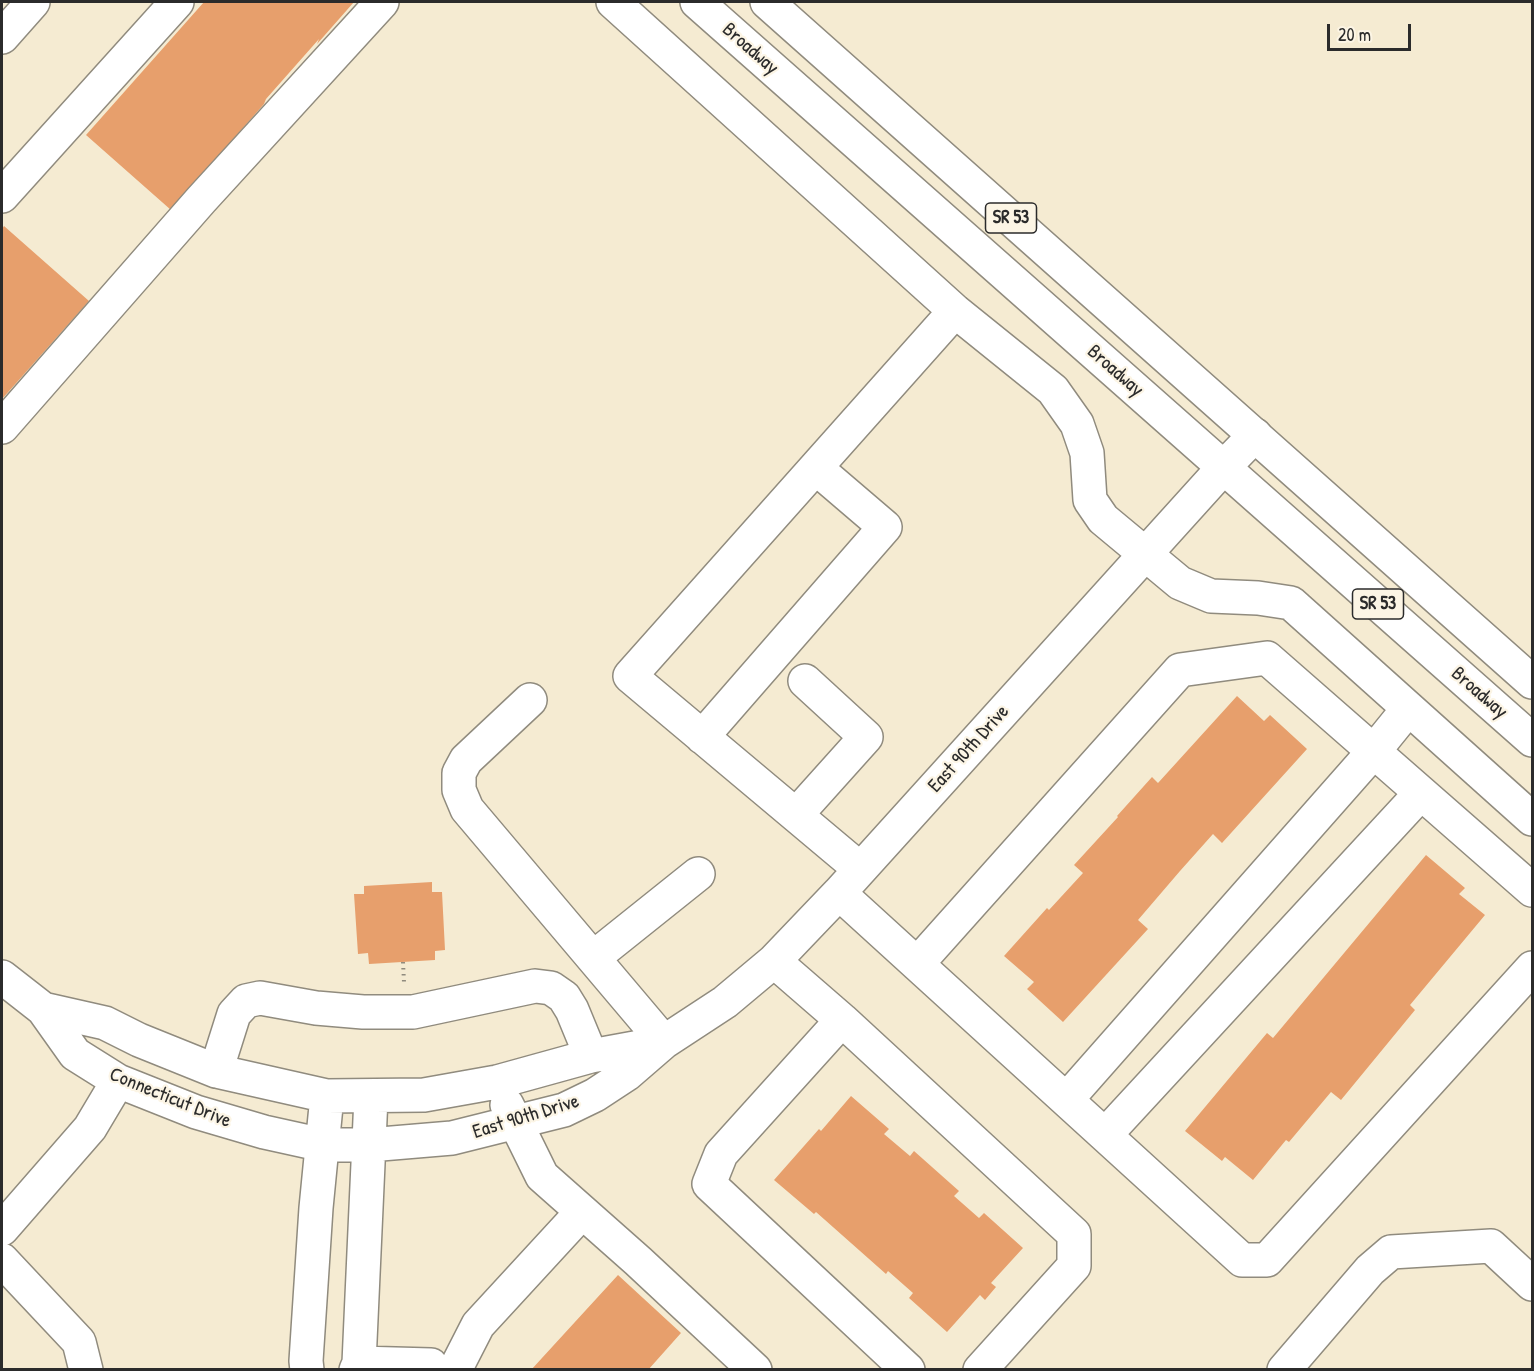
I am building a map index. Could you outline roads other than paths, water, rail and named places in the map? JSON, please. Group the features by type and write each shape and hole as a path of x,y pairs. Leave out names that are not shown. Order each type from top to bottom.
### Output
{"street":[{"path":"2,37 33,2"},
{"path":"2,196 177,2"},
{"path":"2,427 201,200 382,2"},
{"path":"613,2 955,311 1053,390 1077,424 1087,453 1090,500 1103,519 1180,583 1211,596 1258,598 1291,603 1533,819"},
{"name":"Broadway","path":"697,2 1533,740"},
{"name":"SR 53","path":"767,2 1533,682"},
{"path":"955,311 630,676 796,815 916,964 1106,1134 1242,1260 1267,1260 1533,968"},
{"name":"East 90th Drive","path":"322,1145 369,1145 452,1138 564,1110 595,1095 627,1074 664,1042 725,1002 774,960 849,881 1255,435"},
{"path":"702,737 885,527 816,468"},
{"path":"916,964 1180,670 1267,658 1533,890"},
{"path":"796,815 866,737 805,681"},
{"path":"530,700 466,760 459,773 459,790 467,809 664,1042"},
{"path":"1067,1099 1374,751 1408,709"},
{"path":"1106,1134 1421,793"},
{"path":"593,958 698,874"},
{"path":"774,960 1074,1234 1074,1266 980,1370"},
{"name":"Connecticut Drive","path":"4,983 43,1009 75,1054 118,1081 196,1112 264,1132 322,1145"},
{"path":"216,1071 234,1014 246,1001 260,998 316,1008 363,1012 413,1012 535,986 551,988 564,997 572,1010 591,1056"},
{"name":"Connecticut Drive","path":"43,1009 105,1023 139,1040 216,1071 327,1096"},
{"path":"842,1020 721,1154 709,1184 908,1370"},
{"name":"East 90th Drive","path":"327,1096 371,1098 424,1095 497,1082 591,1056 664,1042"},
{"path":"2,1229 90,1128 118,1081"},
{"path":"497,1082 542,1176 638,1261 755,1370"},
{"path":"308,1370 306,1360 314,1232 327,1096"},
{"path":"371,1098 357,1366 431,1365 435,1370"},
{"path":"455,1370 478,1325 582,1212"},
{"path":"1284,1370 1370,1270 1391,1252 1491,1246 1533,1284"},
{"path":"2,1260 79,1342 86,1370"}]}
